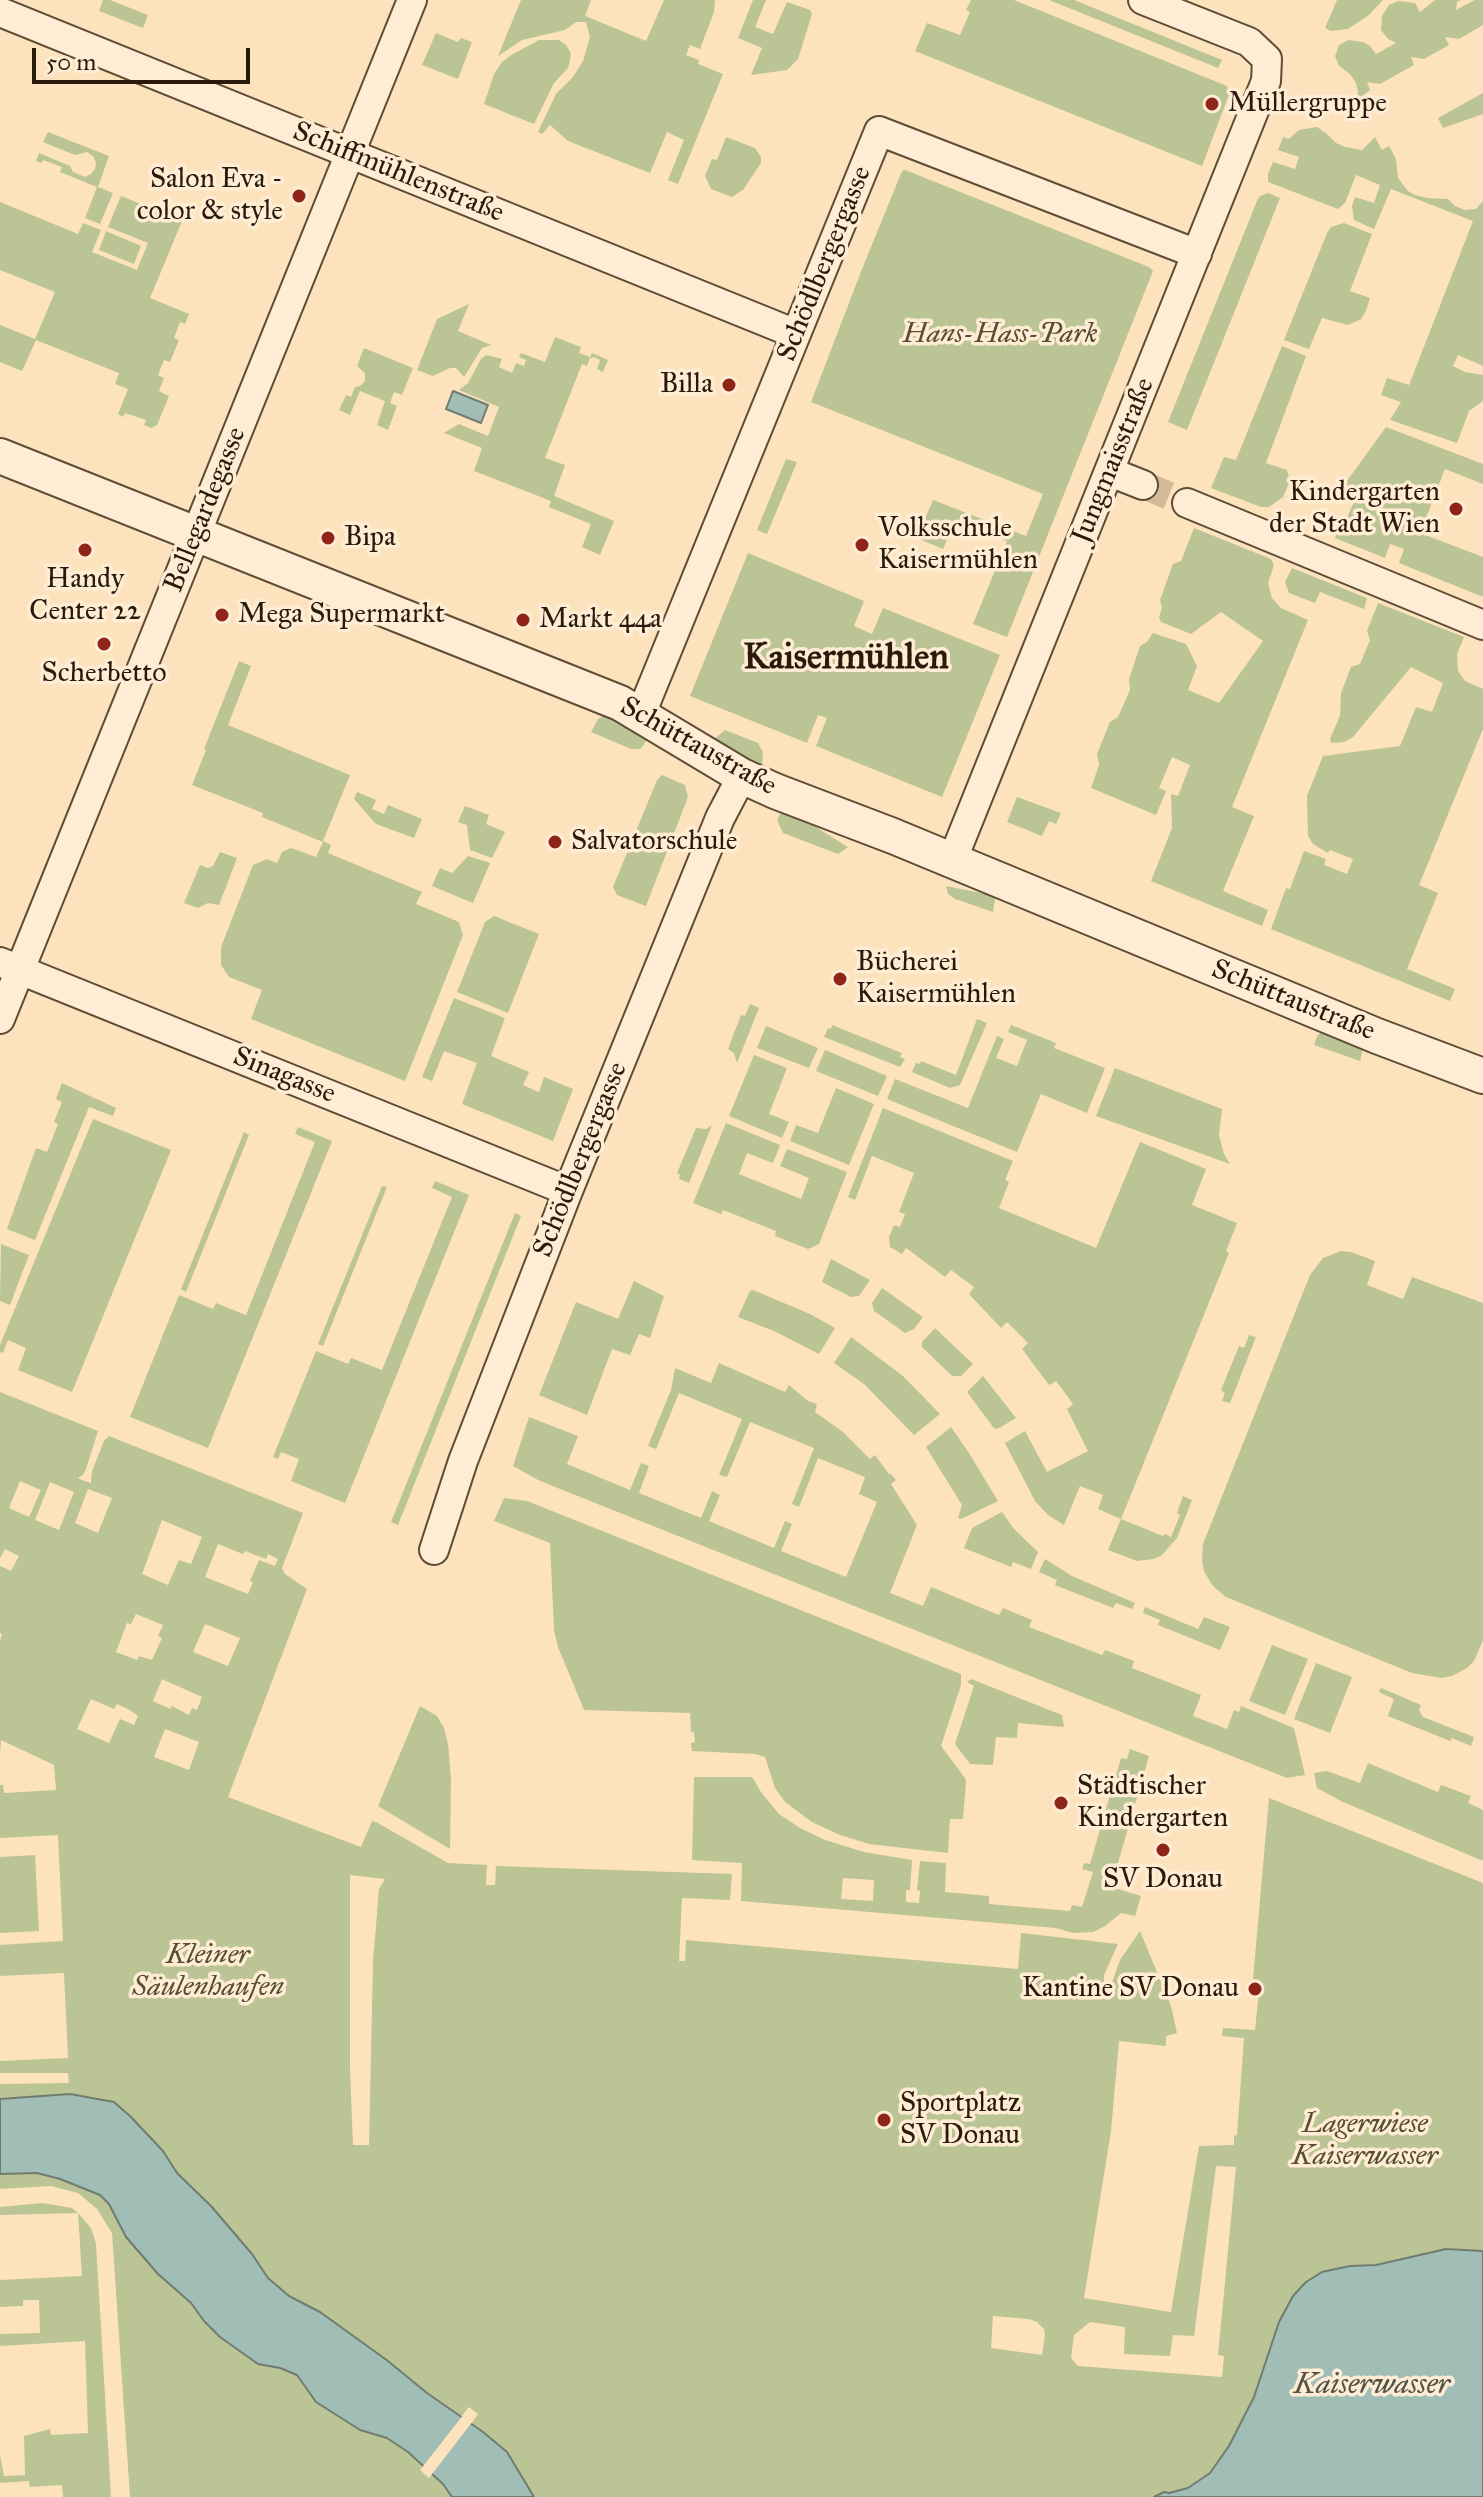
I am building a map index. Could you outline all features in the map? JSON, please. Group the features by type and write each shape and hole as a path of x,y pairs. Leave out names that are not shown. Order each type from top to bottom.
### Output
{"street":[{"name":"Bellegardegasse","path":"0,1019 10,966 197,535 412,0"},
{"name":"Jungmaisstraße","path":"952,861 1266,81 1267,64 1249,42 1143,0"},
{"name":"Schiffmühlenstraße","path":"0,12 796,334"},
{"name":"Schödlbergergasse","path":"641,714 879,131 1197,254"},
{"name":"Schüttaustraße","path":"0,456 620,703 742,776 1377,1036 1483,1076"},
{"path":"1110,472 1143,485"},
{"path":"1187,503 1483,625"},
{"name":"Schödlbergergasse","path":"434,1550 463,1461 568,1191 720,818 742,776"},
{"name":"Sinagasse","path":"10,966 568,1191"}],"green space":[{"path":"103,0 148,15 143,28 99,11"},
{"path":"521,0 591,0 585,16 646,41 664,0 715,0 714,12 700,49 690,45 686,55 699,60 698,64 723,74 678,184 668,180 684,140 667,132 650,173 568,141 550,125 542,134 538,132 556,94 583,61 590,37 586,22 576,22 565,30 522,40 498,56"},
{"path":"753,0 766,0 755,27 773,34 787,2 810,10 812,14 798,59 787,70 751,75 762,48 738,38"},
{"path":"971,0 1014,0 1227,86 1230,92 1202,166 915,51 927,23 960,35 970,12 966,10"},
{"path":"1049,0 1074,0 1222,60 1218,68"},
{"path":"1337,0 1383,0 1369,15 1348,29 1331,31 1325,28"},
{"path":"1435,0 1461,0 1457,2 1456,10 1475,0 1483,0 1483,25 1459,39 1445,37 1449,45 1424,59 1411,57 1414,65 1380,84 1367,82 1370,90 1356,106 1360,121 1353,111 1358,92 1356,83 1339,66 1335,56 1339,45 1348,40 1363,42 1376,54 1396,43 1381,30 1382,16 1389,5 1398,1 1415,3 1420,12"},
{"path":"436,33 458,42 461,38 472,42 458,79 422,65"},
{"path":"539,40 559,40 571,53 568,68 554,83 534,124 484,104 494,74 502,62"},
{"path":"1483,93 1483,114 1443,128 1438,118"},
{"path":"1317,127 1345,147 1362,150 1375,137 1382,150 1389,146 1396,159 1398,178 1415,195 1448,199 1465,210 1476,209 1483,201 1483,366 1458,355 1453,366 1483,375 1483,401 1469,411 1457,443 1390,420 1401,402 1381,395 1387,378 1409,385 1473,221 1391,189 1374,229 1354,220 1352,206 1355,197 1374,203 1380,185 1356,175 1345,203 1338,209 1268,182 1273,162 1295,169 1299,157 1278,150 1283,137 1289,139 1299,130"},
{"path":"48,132 109,156 98,187 113,193 100,224 85,218 97,187 60,172 62,167 43,160 41,163 36,161 39,153 70,166 73,172 85,177 95,169 93,156 87,152 75,155 43,142"},
{"path":"726,137 755,148 761,157 761,163 743,190 732,197 711,189 705,176 712,159 717,160"},
{"name":"Hans-Hass-Park","path":"905,170 1153,271 1007,637 973,624 1007,541 955,520 943,549 917,538 933,500 1026,536 1043,494 811,402 862,269"},
{"path":"1268,193 1280,198 1187,430 1168,422 1257,201"},
{"path":"121,196 182,221 150,298 189,314 185,324 180,322 174,338 179,340 170,362 164,360 158,375 164,378 159,391 169,396 157,425 151,428 144,425 146,420 125,413 123,417 118,414 128,389 115,384 119,373 36,340 22,371 0,362 0,325 35,339 55,292 0,270 0,202 78,234 83,223 101,230 92,252 137,270 148,243 108,227"},
{"path":"1344,223 1372,234 1350,291 1370,298 1365,313 1361,319 1348,325 1322,318 1309,349 1284,340 1327,233 1331,227"},
{"path":"106,231 141,246 134,264 99,250"},
{"path":"469,304 458,331 491,345 482,348 464,377 456,368 433,376 417,370 437,319"},
{"path":"555,337 581,347 579,353 590,357 592,353 608,360 603,372 597,369 600,360 594,357 590,358 587,366 582,364 545,458 565,465 554,496 614,521 600,555 582,547 591,524 549,507 551,501 474,471 482,448 444,433 459,424 488,436 499,407 459,390 468,383 481,359 486,355 502,359 499,367 512,373 516,363 524,366 526,360 519,357 521,353 545,362"},
{"path":"1282,346 1306,356 1266,463 1287,470 1290,481 1283,497 1269,507 1261,507 1211,488 1224,457 1236,460"},
{"path":"364,348 413,368 402,395 394,392 390,403 397,406 388,430 377,425 385,401 360,391 350,415 339,410 346,395 351,397 355,387 365,381 365,373 357,366"},
{"path":"1386,427 1483,464 1483,484 1445,469 1420,533 1483,557 1483,597 1399,563 1404,549 1390,544 1385,558 1335,538 1339,527 1343,528 1355,499 1339,492"},
{"path":"786,459 797,462 767,534 757,530"},
{"path":"1194,528 1271,559 1274,565 1268,583 1272,598 1281,608 1308,620 1232,807 1254,816 1223,891 1268,910 1262,926 1151,881 1172,828 1171,794 1178,796 1190,765 1172,757 1159,788 1166,791 1156,815 1091,788 1099,765 1097,754 1110,722 1118,717 1130,690 1129,679 1140,646 1153,633 1186,644 1197,666 1188,690 1219,703 1263,641 1221,612 1191,634 1161,622 1160,600 1173,564 1181,561"},
{"path":"748,553 864,601 854,626 872,634 883,608 1000,655 942,797 816,746 827,718 818,715 807,743 690,696"},
{"path":"1292,568 1367,598 1364,609 1320,592 1315,603 1289,593 1285,582"},
{"path":"1378,603 1464,637 1457,654 1458,671 1465,681 1483,689 1483,729 1419,885 1438,893 1407,969 1455,989 1450,1001 1271,929 1304,851 1326,859 1324,865 1347,874 1353,859 1330,850 1328,853 1313,844 1308,836 1307,796 1323,756 1400,746 1416,707 1432,712 1443,683 1411,667 1353,737 1344,742 1331,743 1340,716 1341,693 1351,667 1360,664 1370,640 1367,631"},
{"path":"239,661 251,666 228,725 350,775 323,841 331,845 328,853 422,892 416,904 459,922 463,935 405,1081 251,1019 262,990 229,977 221,965 221,947 253,865 267,859 277,863 282,852 291,848 316,857 323,842 262,817 263,813 192,785"},
{"path":"603,716 611,717 648,737 643,746 631,749 591,732"},
{"path":"725,730 758,743 763,752 762,768 712,741"},
{"path":"662,775 685,785 688,797 646,906 617,895 613,887 657,780"},
{"path":"357,792 376,800 372,809 384,814 388,805 422,819 414,838 376,824 354,799"},
{"path":"1017,797 1061,813 1056,824 1049,821 1042,836 1007,822"},
{"path":"465,806 489,815 486,824 505,832 492,858 470,850 467,825 458,822"},
{"path":"782,810 848,847 838,854 783,833 777,820"},
{"path":"220,852 237,858 219,905 208,903 198,908 184,903 200,865 213,866"},
{"path":"468,856 490,863 473,903 432,886 440,868 452,873"},
{"path":"946,886 991,895 995,898 993,912 955,899 948,894"},
{"path":"494,916 539,934 508,1013 457,992 485,922"},
{"path":"454,998 505,1018 491,1056 529,1072 523,1085 539,1092 544,1077 573,1089 553,1141 462,1104 477,1063 444,1051 432,1081 422,1077"},
{"path":"750,1004 759,1008 737,1063 734,1053 728,1049 741,1015 745,1016"},
{"path":"977,1019 987,1023 960,1085 950,1088 912,1072 916,1063 920,1064 921,1061 956,1075"},
{"path":"832,1025 902,1053 900,1057 905,1059 900,1067 824,1037"},
{"path":"1011,1025 1056,1043 1054,1048 1105,1068 1087,1113 1041,1094 1017,1152 887,1099 895,1079 968,1108 997,1036 1004,1039 996,1058 1017,1066 1027,1040 1008,1032"},
{"path":"766,1026 818,1048 809,1068 757,1048"},
{"path":"1323,1030 1363,1048 1360,1061 1314,1045"},
{"path":"825,1050 887,1076 878,1096 816,1071"},
{"path":"754,1055 787,1068 769,1114 789,1122 782,1138 729,1116"},
{"path":"1115,1068 1222,1109 1219,1135 1230,1164 1096,1116"},
{"path":"62,1083 116,1108 113,1116 89,1107 35,1240 7,1229 36,1148 47,1152 58,1124 54,1122 62,1102 56,1099"},
{"path":"836,1088 874,1104 849,1165 790,1141 796,1125 818,1133"},
{"path":"883,1108 1013,1161 999,1208 1096,1248 1140,1142 1206,1169 1192,1205 1237,1223 1226,1251 1229,1253 1121,1519 1098,1509 1103,1495 1080,1486 1064,1525 1048,1515 1035,1501 1005,1443 1025,1431 1047,1472 1088,1451 1067,1409 1073,1404 1056,1381 1049,1385 1022,1349 1028,1343 1007,1322 1001,1328 969,1294 974,1287 951,1270 945,1277 906,1248 902,1254 890,1247 889,1237 894,1225 900,1227 905,1214 899,1212 914,1173 872,1156 855,1200 848,1197"},
{"path":"93,1119 171,1150 72,1392 18,1370 26,1348 8,1340 3,1353 0,1352 0,1345"},
{"path":"726,1123 780,1145 773,1163 747,1153 739,1174 801,1199 809,1178 780,1166 787,1149 847,1172 819,1244 808,1249 775,1236 776,1231 723,1210 721,1214 693,1203"},
{"path":"712,1125 689,1183 679,1179 677,1173 696,1128 706,1129"},
{"path":"298,1127 332,1141 208,1448 130,1417 179,1295 213,1309 216,1303 246,1315 315,1142 295,1134"},
{"path":"244,1132 249,1135 186,1292 181,1289"},
{"path":"435,1181 469,1195 345,1503 291,1481 299,1459 281,1452 278,1459 273,1457 316,1351 348,1364 351,1358 382,1370 452,1197 432,1188"},
{"path":"382,1186 387,1187 323,1346 318,1344"},
{"path":"515,1213 521,1216 398,1525 391,1522"},
{"path":"1,1244 29,1255 10,1305 0,1301"},
{"path":"1341,1251 1375,1261 1367,1285 1403,1299 1412,1277 1483,1303 1483,1640 1474,1661 1452,1676 1441,1678 1412,1673 1226,1597 1212,1585 1204,1571 1203,1544 1310,1275 1323,1258"},
{"path":"831,1259 870,1280 859,1296 851,1297 822,1282"},
{"path":"634,1281 664,1296 650,1338 639,1334 630,1355 612,1349 587,1415 539,1395 576,1302 618,1319"},
{"path":"882,1288 923,1317 914,1329 905,1333 874,1311 872,1303"},
{"path":"753,1290 835,1328 819,1354 738,1317"},
{"path":"935,1328 973,1364 961,1376 952,1376 922,1347 922,1342"},
{"path":"1249,1335 1256,1337 1230,1403 1222,1401 1225,1393 1221,1390 1239,1346 1244,1348"},
{"path":"851,1337 903,1376 940,1414 914,1435 864,1384 834,1363"},
{"path":"719,1363 785,1392 789,1385 808,1401 817,1404 815,1412 843,1432 870,1459 875,1455 896,1480 891,1484 917,1525 890,1593 923,1606 931,1587 999,1615 1003,1608 1032,1620 1029,1627 1102,1655 1105,1650 1134,1661 1132,1668 1201,1695 1193,1716 1227,1729 1234,1710 1239,1712 1241,1706 1294,1728 1305,1775 1287,1778 580,1497 513,1466 529,1417 578,1436 567,1464 630,1490 641,1463 649,1466 639,1493 701,1518 712,1491 720,1495 709,1521 774,1548 785,1521 792,1524 781,1551 846,1577 877,1502 859,1494 865,1477 818,1458 799,1507 792,1504 814,1448 750,1422 727,1477 719,1475 742,1419 679,1393 656,1449 648,1446 671,1390 675,1368 711,1383"},
{"path":"983,1376 1016,1418 996,1429 967,1392"},
{"path":"0,1392 98,1431 86,1469 78,1478 84,1481 91,1483 92,1471 109,1436 303,1513 282,1568 285,1574 307,1589 228,1797 361,1847 372,1821 376,1822 448,1863 487,1865 486,1885 495,1885 496,1866 732,1874 730,1900 682,1898 679,1961 685,1961 686,1940 1018,1969 1021,1933 1118,1944 1104,1975 1104,1983 1111,1985 1120,1960 1140,1931 1171,2006 1177,2033 1166,2036 1166,2046 1119,2041 1111,2131 1084,2298 1171,2312 1199,2146 1234,2145 1244,2038 1222,2036 1223,2028 1255,2030 1260,1980 1253,1979 1269,1798 1483,1883 1483,2251 1446,2249 1376,2265 1322,2272 1306,2282 1293,2296 1279,2322 1254,2397 1229,2447 1210,2473 1188,2488 1154,2497 534,2497 507,2453 471,2424 478,2414 469,2407 461,2417 320,2312 289,2296 267,2278 260,2265 36,2097 0,2099 0,2084 69,2083 68,2073 0,2073 0,2061 68,2058 64,1973 0,1976 0,1945 63,1941 58,1835 0,1838 0,1785 3,1785 4,1793 56,1790 54,1765 1,1740 0,1755 0,1566 11,1571 19,1556 5,1549 0,1558","holes":["20,1481 41,1490 29,1517 9,1508","50,1482 74,1492 59,1530 35,1520","88,1489 112,1498 98,1533 75,1523","162,1520 202,1537 191,1564 179,1560 168,1585 142,1574","218,1544 243,1554 245,1551 266,1559 268,1554 278,1559 275,1566 259,1560 250,1581 253,1582 248,1594 205,1577","136,1614 163,1625 158,1636 162,1638 152,1660 139,1656 137,1660 116,1652 127,1623 131,1624","205,1624 240,1638 228,1666 193,1652","162,1679 202,1697 197,1710 192,1708 189,1715 172,1706 170,1709 153,1701","91,1699 114,1709 117,1704 138,1716 134,1725 120,1719 109,1743 77,1729","165,1729 199,1742 189,1770 154,1757","350,1875 385,1879 379,1889 373,1962 369,2145 353,2145","1216,2166 1236,2167 1218,2355 1224,2356 1222,2377 1078,2366 1071,2358 1074,2335 1090,2322 1125,2327 1124,2354 1170,2356 1173,2335 1194,2336","993,2316 1029,2319 1037,2322 1045,2335 1042,2355 991,2348"]},
{"path":"951,1427 998,1501 961,1519 958,1518 962,1505 926,1447"},
{"path":"1183,1496 1192,1500 1177,1538 1162,1555 1154,1559 1137,1561 1108,1550 1121,1519 1171,1537 1180,1515 1177,1513"},
{"path":"504,1498 527,1501 961,1674 961,1685 941,1746 966,1782 963,1819 950,1819 948,1853 869,1844 812,1822 785,1802 775,1788 765,1757 692,1751 691,1743 695,1742 690,1713 584,1710 554,1630 550,1543 494,1521"},
{"path":"1002,1512 1014,1529 1038,1552 1031,1569 1013,1562 1011,1567 964,1548 972,1528"},
{"path":"1045,1559 1072,1576 1135,1603 1132,1609 1116,1603 1113,1608 1055,1585 1057,1580 1039,1572"},
{"path":"1145,1607 1198,1629 1204,1617 1230,1627 1220,1650 1158,1625 1160,1620 1143,1613"},
{"path":"1272,1645 1308,1659 1285,1715 1249,1701"},
{"path":"1316,1663 1352,1677 1330,1733 1294,1719"},
{"path":"971,1679 1062,1715 1064,1727 1018,1723 1017,1738 996,1737 993,1765 970,1764 955,1744 974,1686 967,1682"},
{"path":"1381,1688 1421,1705 1419,1710 1423,1717 1474,1737 1471,1746 1452,1738 1450,1741 1388,1716 1394,1699 1379,1692"},
{"path":"420,1706 437,1716 448,1744 450,1849 378,1806"},
{"path":"1130,1749 1149,1756 1111,1887 1141,1896 1135,1916 1121,1913 1093,1932 1073,1933 1056,1928 741,1901 742,1863 692,1860 694,1777 752,1777 779,1814 800,1828 825,1840 864,1852 912,1860 906,1902 919,1903 920,1861 946,1863 945,1892 989,1896 989,1904 1070,1911 1072,1905 1082,1907 1093,1872 1082,1869 1084,1863 1090,1864 1121,1758 1127,1759","holes":["843,1878 874,1880 873,1901 841,1899"]},
{"path":"1368,1763 1438,1792 1441,1785 1471,1796 1468,1803 1483,1810 1483,1861 1317,1788 1314,1773 1327,1771 1360,1783"},
{"path":"35,1855 39,1931 0,1933 0,1857"},
{"path":"0,2157 93,2177 242,2351 258,2364 297,2375 316,2402 359,2430 387,2438 408,2452 443,2484 452,2497 130,2497 112,2233 97,2209 78,2193 51,2186 0,2189"},
{"path":"43,2203 72,2208 78,2213 0,2215 0,2207"},
{"path":"78,2213 91,2228 96,2243 111,2497 63,2497 62,2485 30,2487 29,2481 0,2483 0,2455 4,2476 25,2475 24,2436 50,2429 51,2435 88,2433 85,2341 0,2346 0,2334 40,2333 39,2300 23,2300 23,2306 0,2307 0,2280 82,2276"}],"water":[{"path":"453,391 488,405 481,423 446,409"},
{"path":"70,2094 114,2102 163,2151 177,2173 211,2206 268,2278 289,2296 320,2312 483,2432 507,2452 534,2497 452,2497 443,2484 408,2452 387,2438 360,2430 316,2402 297,2375 258,2364 220,2337 126,2237 109,2204 100,2195 37,2173 0,2174 0,2099"},
{"name":"Kaiserwasser","path":"1446,2249 1483,2251 1483,2497 1154,2497 1188,2488 1210,2473 1229,2446 1254,2397 1279,2322 1293,2296 1306,2282 1322,2272 1376,2265"}],"pier":[{"path":"464,2414 473,2421 429,2478 420,2470"}],"tunnel":[{"path":"1143,485 1187,503"}],"place":[{"name":"Müllergruppe","path":"1212,104"},
{"name":"Salon Eva - color & style","path":"299,196"},
{"name":"Billa","path":"729,385"},
{"name":"Kindergarten der Stadt Wien","path":"1456,509"},
{"name":"Bipa","path":"328,538"},
{"name":"Volksschule Kaisermühlen","path":"862,545"},
{"name":"Handy Center 22","path":"85,550"},
{"name":"Mega Supermarkt","path":"222,615"},
{"name":"Markt 44a","path":"523,620"},
{"name":"Scherbetto","path":"104,644"},
{"name":"Salvatorschule","path":"555,842"},
{"name":"Bücherei Kaisermühlen","path":"840,979"},
{"name":"Städtischer Kindergarten","path":"1061,1803"},
{"name":"SV Donau","path":"1163,1850"},
{"name":"Kantine SV Donau","path":"1255,1989"},
{"name":"Sportplatz SV Donau","path":"884,2120"}],"district":[{"name":"Kaisermühlen","path":"846,659"}],"park label":[{"name":"Kleiner Säulenhaufen","path":"208,1972"},
{"name":"Lagerwiese Kaiserwasser","path":"1365,2141"}]}
